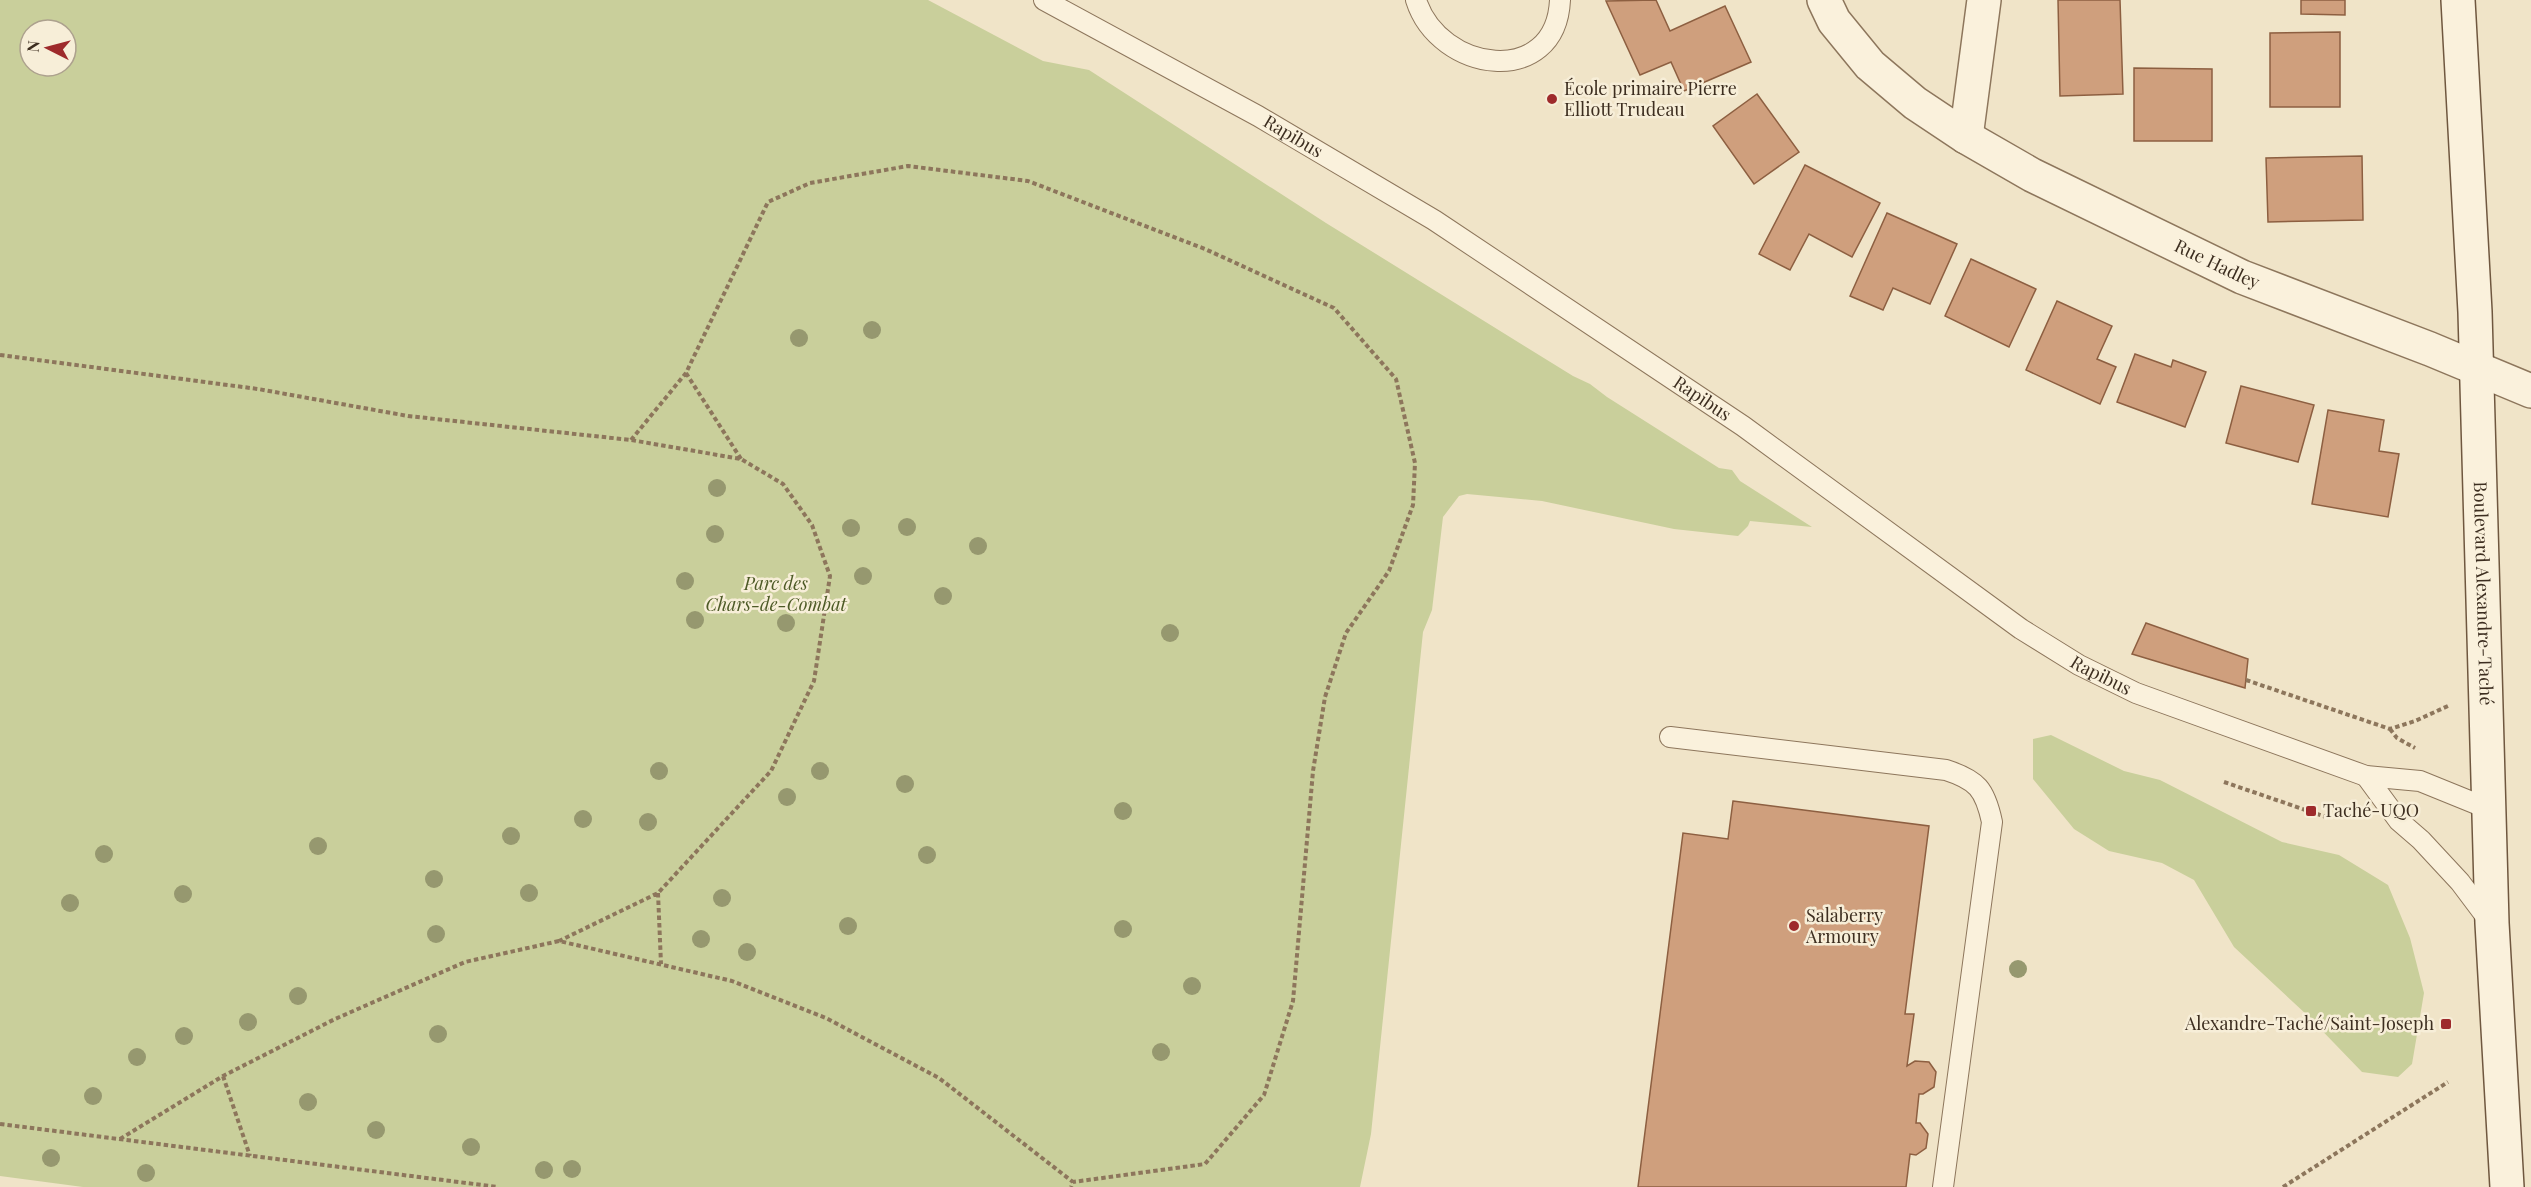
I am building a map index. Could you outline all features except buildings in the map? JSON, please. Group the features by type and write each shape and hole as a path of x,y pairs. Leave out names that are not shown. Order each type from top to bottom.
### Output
{"main road":[{"name":"Rue Hadley","path":"1824,0 1834,21 1870,65 1915,103 1966,137 2032,175 2242,277 2430,349 2531,391"},
{"path":"1966,137 1984,0"},
{"name":"Boulevard Alexandre-Taché","path":"2458,0 2477,370 2492,923 2507,1187"}],"lane":[{"name":"Rapibus","path":"1044,0 1266,121 1434,220 1743,426 2021,629 2079,665 2136,693 2366,776 2420,780 2489,809"},
{"path":"1416,0 1426,21 1448,45 1462,54 1494,62 1520,58 1541,45 1554,27 1560,0"},
{"path":"1670,737 1946,770 1964,776 1979,785 1989,806 1992,822 1943,1187"},
{"path":"2366,776 2399,821 2421,840 2460,882 2492,923"}],"path":[{"path":"559,941 732,981 826,1018 939,1078 1072,1185 1205,1164 1264,1095 1293,1001 1313,771 1325,697 1346,633 1389,572 1413,505 1415,463 1396,379 1334,308 1205,249 1028,181 908,166 810,183 768,202 686,373 631,440"},
{"path":"0,355 258,389 408,416 631,440 741,459 783,484 812,525 830,576 814,681 771,771 658,893 559,941 465,962 335,1019 223,1076 120,1139"},
{"path":"686,373 741,459"},
{"path":"2246,680 2390,729 2415,721 2448,705"},
{"path":"2224,782 2326,817"},
{"path":"658,893 661,964"},
{"path":"223,1076 250,1156"},
{"path":"2283,1187 2448,1082"},
{"path":"0,1124 498,1187"}],"green space":[{"name":"Parc des Chars-de-Combat","path":"0,0 928,0 1043,61 1089,70 1326,223 1573,376 1590,384 1719,468 1732,470 1740,481 1812,527 1750,521 1738,536 1674,529 1542,501 1467,494 1459,496 1443,517 1432,610 1423,632 1371,1134 1360,1187 83,1187 0,1176"},
{"path":"2051,735 2124,771 2160,780 2282,842 2339,855 2388,885 2410,938 2424,993 2412,1064 2398,1077 2362,1072 2307,1015 2234,947 2194,880 2162,863 2109,851 2074,829 2033,779 2033,739"}],"place":[{"name":"École primaire Pierre Elliott Trudeau","path":"1552,99"},
{"name":"Taché-UQO","path":"2311,811"},
{"name":"Salaberry Armoury","path":"1794,926"},
{"name":"Alexandre-Taché/Saint-Joseph","path":"2446,1024"}]}
